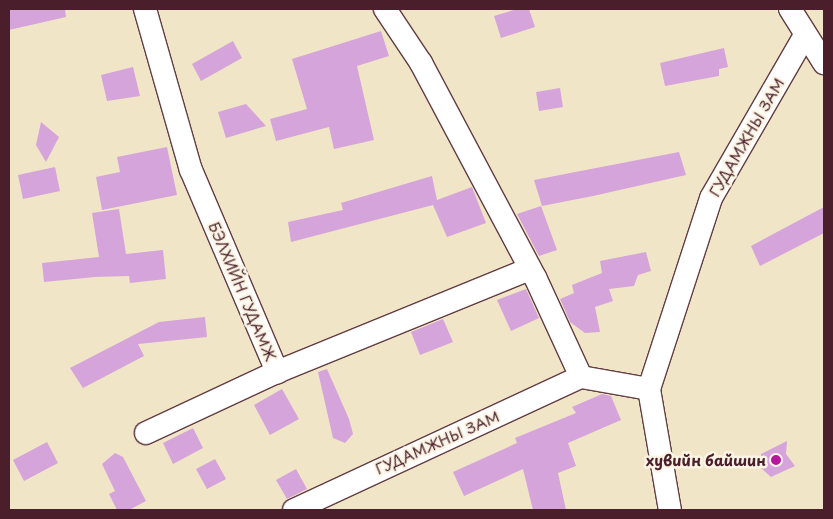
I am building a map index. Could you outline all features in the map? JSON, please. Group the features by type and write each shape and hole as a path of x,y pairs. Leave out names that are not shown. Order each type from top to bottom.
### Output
{"street":[{"name":"БЭЛХИЙН ГУДАМЖ","path":"145,9 191,170 277,372 530,270"},
{"path":"385,9 421,63 530,270 581,377 649,389"},
{"path":"790,9 824,63"},
{"name":"ГУДАМЖНЫ ЗАМ","path":"670,510 649,389 711,198 805,35"},
{"path":"146,433 277,372"},
{"name":"ГУДАМЖНЫ ЗАМ","path":"294,510 581,377"}],"building":[{"path":"9,9 65,9 66,17 9,30"},
{"path":"517,9 529,9 535,27 501,38 494,16"},
{"path":"381,31 389,56 357,66 374,140 334,149 329,127 276,141 270,119 307,109 292,59"},
{"path":"233,41 242,58 201,81 192,64"},
{"path":"724,48 728,67 719,69 719,76 665,86 660,63"},
{"path":"133,67 140,96 107,101 101,75"},
{"path":"560,88 563,107 539,111 536,92"},
{"path":"246,104 266,126 226,138 218,112"},
{"path":"41,122 59,137 46,162 36,145"},
{"path":"167,147 177,195 102,210 96,177 120,172 117,157"},
{"path":"679,152 686,175 542,206 534,180"},
{"path":"55,167 60,191 23,199 18,175"},
{"path":"432,176 437,200 472,187 486,223 447,237 433,205 291,242 288,222 343,210 341,203"},
{"path":"541,206 557,250 539,256 517,214"},
{"path":"824,207 824,233 760,266 751,246"},
{"path":"119,209 126,254 163,250 166,279 130,283 129,276 44,282 42,263 99,257 92,213"},
{"path":"646,252 651,271 638,275 634,286 609,289 613,301 595,307 600,332 585,333 570,322 560,299 574,293 572,285 602,273 600,261"},
{"path":"526,289 539,318 511,331 497,300"},
{"path":"205,317 207,337 138,344 144,356 83,388 70,368 159,322"},
{"path":"443,319 453,342 420,355 411,332"},
{"path":"327,369 349,419 353,434 345,443 333,438 318,372"},
{"path":"282,389 299,419 270,435 254,405"},
{"path":"602,394 611,396 621,420 568,443 576,466 558,473 566,510 533,510 523,469 464,496 453,472 517,443 515,438 576,413 572,407"},
{"path":"193,428 203,448 173,464 163,443"},
{"name":"хувийн байшин","path":"787,441 786,454 795,466 771,477 761,468 761,454"},
{"path":"47,442 58,463 24,481 13,460"},
{"path":"115,453 123,457 146,501 129,510 117,510 109,494 115,491 102,464"},
{"path":"215,459 226,479 207,489 196,469"},
{"path":"296,469 307,489 287,499 276,480"}],"place":[{"name":"хувийн байшин","path":"776,460"}]}
